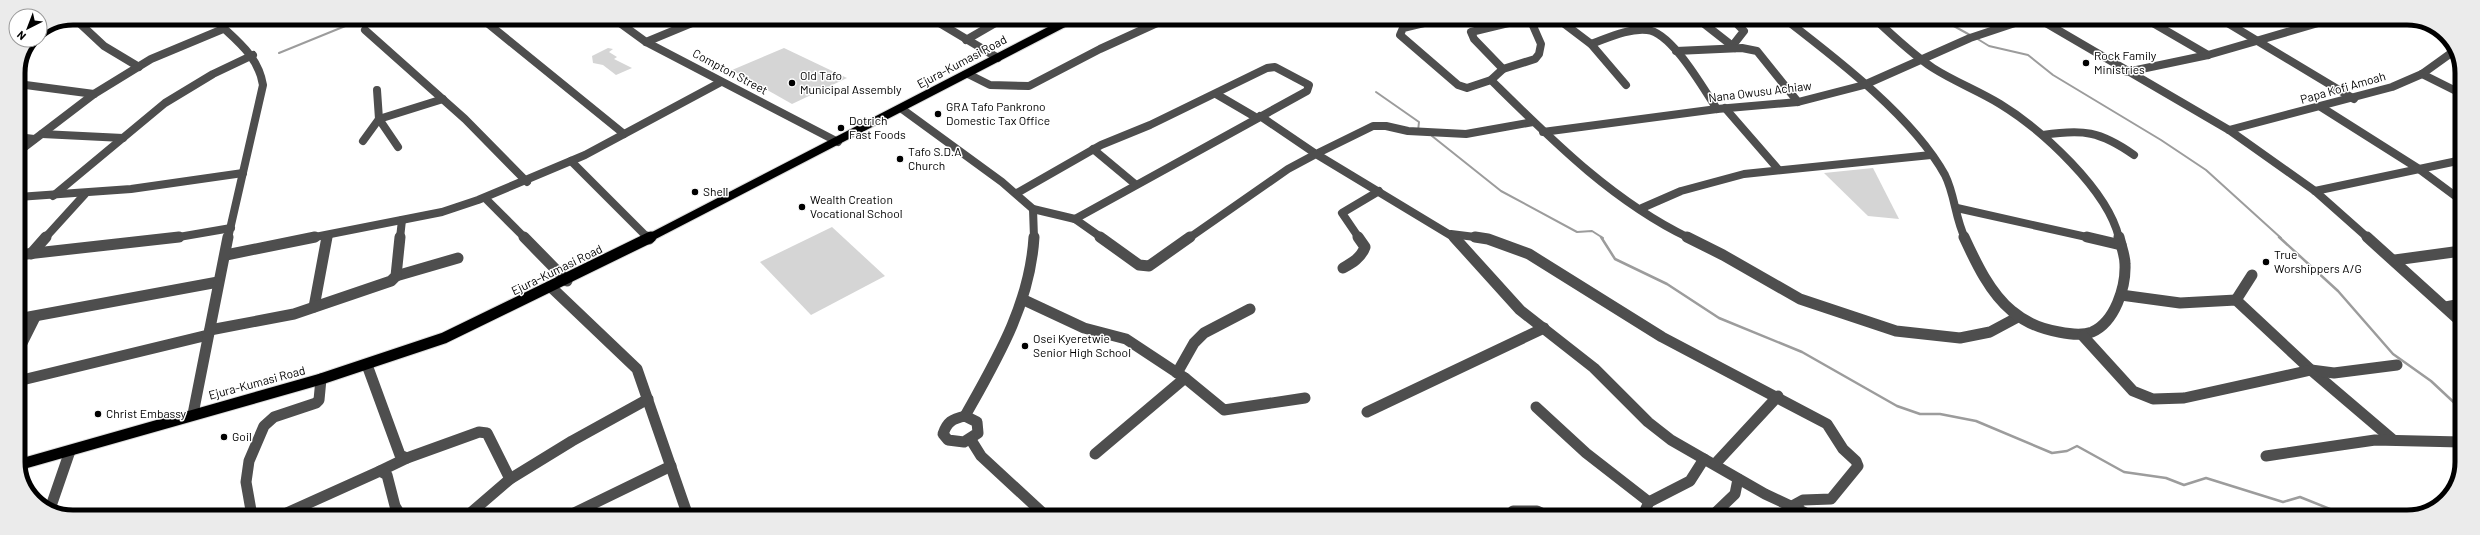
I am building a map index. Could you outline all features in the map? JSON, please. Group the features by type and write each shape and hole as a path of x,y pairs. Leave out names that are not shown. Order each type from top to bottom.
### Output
{"main road":[{"name":"Ejura-Kumasi Road","path":"25,463 193,414 321,379 367,365 444,338 567,281 902,109 1061,25"}],"street":[{"path":"83,25 117,56 138,67"},
{"path":"193,414 218,282 226,255 263,85 262,76 253,54 219,25"},
{"path":"490,25 624,134"},
{"name":"Compton Street","path":"623,25 646,42 838,142"},
{"path":"646,42 687,25"},
{"path":"942,25 998,58"},
{"path":"966,40 992,25"},
{"path":"968,74 990,85 1029,86 1100,49 1153,25"},
{"path":"1416,25 1403,28 1400,35 1402,39 1463,87 1491,80 1502,69 1535,59 1539,56 1542,43 1533,25"},
{"path":"1500,25 1474,31 1471,34 1502,69"},
{"path":"1566,25 1591,44 1626,85"},
{"path":"1706,25 1734,46"},
{"path":"1734,46 1744,31 1738,25"},
{"path":"1792,25 1902,119 1931,155 1948,183 1957,208 1964,236 1986,278 2001,301 2018,317 2035,326 2083,336 2096,330 2105,322 2125,284 2125,272 2121,246 2104,202 2084,177 2043,135 2007,108 1956,82 1922,60 1881,25"},
{"name":"Nana Owusu Achiaw","path":"1543,132 1721,109 1798,102 1864,85 1970,38 2009,25"},
{"path":"2049,25 2127,72 2229,130 2315,191 2395,260 2455,316"},
{"path":"2156,25 2208,55"},
{"path":"2231,25 2354,99"},
{"path":"2127,72 2208,55 2312,25"},
{"path":"25,147 94,94 138,67 180,45 223,29"},
{"path":"365,30 443,99 527,182"},
{"path":"1591,44 1650,30 1676,51 1721,109 1778,169"},
{"path":"1676,51 1734,46 1757,51 1798,102"},
{"path":"53,196 123,138 184,92 213,74 253,54"},
{"name":"Papa Kofi Amoah","path":"2229,130 2354,99 2392,87 2422,74 2450,54"},
{"path":"1017,193 1093,149 1216,94 1271,66 1309,85 1306,91 1075,219"},
{"path":"2422,74 2455,90"},
{"path":"1491,80 1543,132 1611,189 1642,208 1668,228 1723,254 1788,293 1814,304 1896,331 1916,335 1960,338 1990,332 2018,317"},
{"path":"226,255 442,212 485,198 527,182 571,161 721,82"},
{"path":"25,85 94,94"},
{"path":"377,90 379,119 398,147"},
{"path":"1216,94 1259,117 1316,154 1451,234 1495,281 1509,300 1594,368 1648,422 1671,440 1738,479 1800,510"},
{"path":"363,141 374,122 379,119 443,99"},
{"path":"2321,107 2419,169 2455,196"},
{"path":"902,109 1017,193 1033,209 1075,219 1139,265 1149,266 1288,169 1373,126 1386,126 1408,131 1466,134 1533,122"},
{"path":"2043,135 2088,130 2115,141 2134,155"},
{"path":"25,137 123,138"},
{"path":"1093,149 1136,184"},
{"path":"1642,208 1681,191 1718,179 1778,169 1931,155"},
{"path":"571,161 649,239"},
{"path":"2315,191 2455,161"},
{"path":"25,197 85,194 157,187 243,173"},
{"path":"1342,268 1357,258 1364,251 1365,247 1342,213 1379,191"},
{"path":"31,254 85,194"},
{"path":"485,198 567,281"},
{"path":"1957,208 2121,246"},
{"path":"965,416 1015,324 1024,300 1034,246 1033,209"},
{"path":"396,276 402,220"},
{"path":"25,254 150,242 231,228"},
{"path":"314,307 327,234"},
{"path":"1451,234 1488,239 1529,254 1598,299 1662,337 1778,396 1827,424 1836,435 1843,450 1858,463 1858,466 1830,499 1803,500 1792,506"},
{"path":"2395,260 2455,252"},
{"path":"25,379 209,332 270,320 383,284 396,276 458,258"},
{"path":"2236,300 2252,275"},
{"path":"25,318 218,282"},
{"path":"552,288 637,369 686,510"},
{"path":"2120,295 2157,302 2190,303 2236,300 2303,360 2311,370 2392,439"},
{"path":"1024,300 1084,328 1126,339 1181,376 1224,410 1305,398"},
{"path":"2446,308 2455,306"},
{"path":"1095,454 1181,376 1194,343 1204,333 1250,308"},
{"path":"25,337 35,317"},
{"path":"1368,412 1544,328"},
{"path":"2083,336 2133,391 2153,399 2184,398 2311,370 2334,373 2397,365"},
{"path":"367,365 400,455 407,458"},
{"path":"251,510 246,482 250,461 264,426 274,417 316,403 318,400 321,379"},
{"path":"1645,510 1649,502 1658,496 1690,481 1778,396"},
{"path":"474,510 510,479 572,441 648,399"},
{"path":"1536,407 1586,453 1649,502"},
{"path":"965,416 974,419 979,425 978,433 971,440 962,443 952,442 943,434 947,423 955,418 965,416"},
{"path":"293,510 407,458 479,432 487,432 510,479"},
{"path":"2266,456 2354,442 2392,439 2455,442"},
{"path":"971,440 982,456 1040,510"},
{"path":"51,505 70,451"},
{"path":"580,510 671,466"},
{"path":"380,471 387,474 397,510"},
{"path":"1718,510 1735,494 1738,479"}],"shaded area":[{"path":"608,48 613,49 609,52 617,57 614,59 632,68 616,75 603,65 593,63 592,56"},
{"path":"784,48 847,78 792,104 732,70"},
{"path":"1873,168 1899,219 1868,216 1824,173"},
{"path":"832,227 885,276 811,315 760,262"}],"waterway":[{"path":"279,53 348,25"},
{"path":"1952,25 1970,35"},
{"path":"1976,38 1989,46 2028,55 2053,75 2161,140 2206,170 2281,238"},
{"path":"1376,92 1419,122 1418,131"},
{"path":"1432,136 1501,191 1577,232 1592,231 1603,238"},
{"path":"1601,237 1615,259 1667,284 1719,318 1802,352 1897,406 1920,414 1940,414 1976,421 2052,453 2067,451 2077,446 2124,472 2166,478 2184,485 2206,478 2283,502 2300,497 2332,510"},
{"path":"2279,237 2338,291 2393,354 2431,381 2455,403"}],"place":[{"name":"Rock Family Ministries","path":"2086,63"},
{"name":"Old Tafo Municipal Assembly","path":"792,83"},
{"name":"GRA Tafo Pankrono Domestic Tax Office","path":"938,114"},
{"name":"Dotrich Fast Foods","path":"841,128"},
{"name":"Tafo S.D.A Church","path":"900,159"},
{"name":"Shell","path":"695,192"},
{"name":"Wealth Creation Vocational School","path":"802,207"},
{"name":"True Worshippers A/G","path":"2266,262"},
{"name":"Osei Kyeretwie Senior High School","path":"1025,346"},
{"name":"Christ Embassy","path":"98,414"},
{"name":"Goil","path":"224,437"}]}
